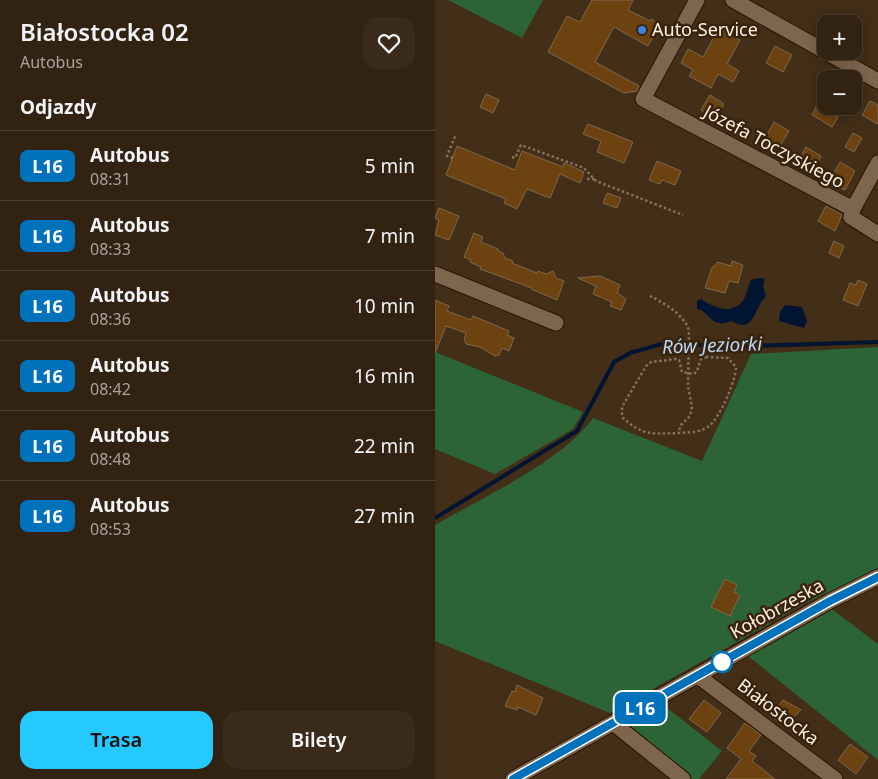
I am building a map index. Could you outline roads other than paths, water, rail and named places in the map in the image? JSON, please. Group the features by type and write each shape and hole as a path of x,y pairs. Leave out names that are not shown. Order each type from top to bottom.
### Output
{"street":[{"name":"Józefa Toczyskiego","path":"697,0 643,99 853,209 851,217 878,234"},
{"path":"733,0 878,81"},
{"path":"853,209 878,163"},
{"path":"435,274 556,324"},
{"name":"Kołobrzeska","path":"513,779 830,601 878,577"},
{"name":"Białostocka","path":"698,676 835,779"},
{"path":"613,723 683,779"}],"water":[{"path":"765,279 763,286 766,296 753,318 745,325 732,321 716,322 697,309 697,301 701,299 721,308 727,309 737,306 746,295 751,280"},
{"path":"785,305 802,307 807,321 804,328 779,321 780,312"}],"waterway":[{"name":"Rów Jeziorki","path":"435,518 577,431 614,362 630,353 662,344 750,346 878,342"}],"place":[{"name":"Auto-Service","path":"642,30"}]}
